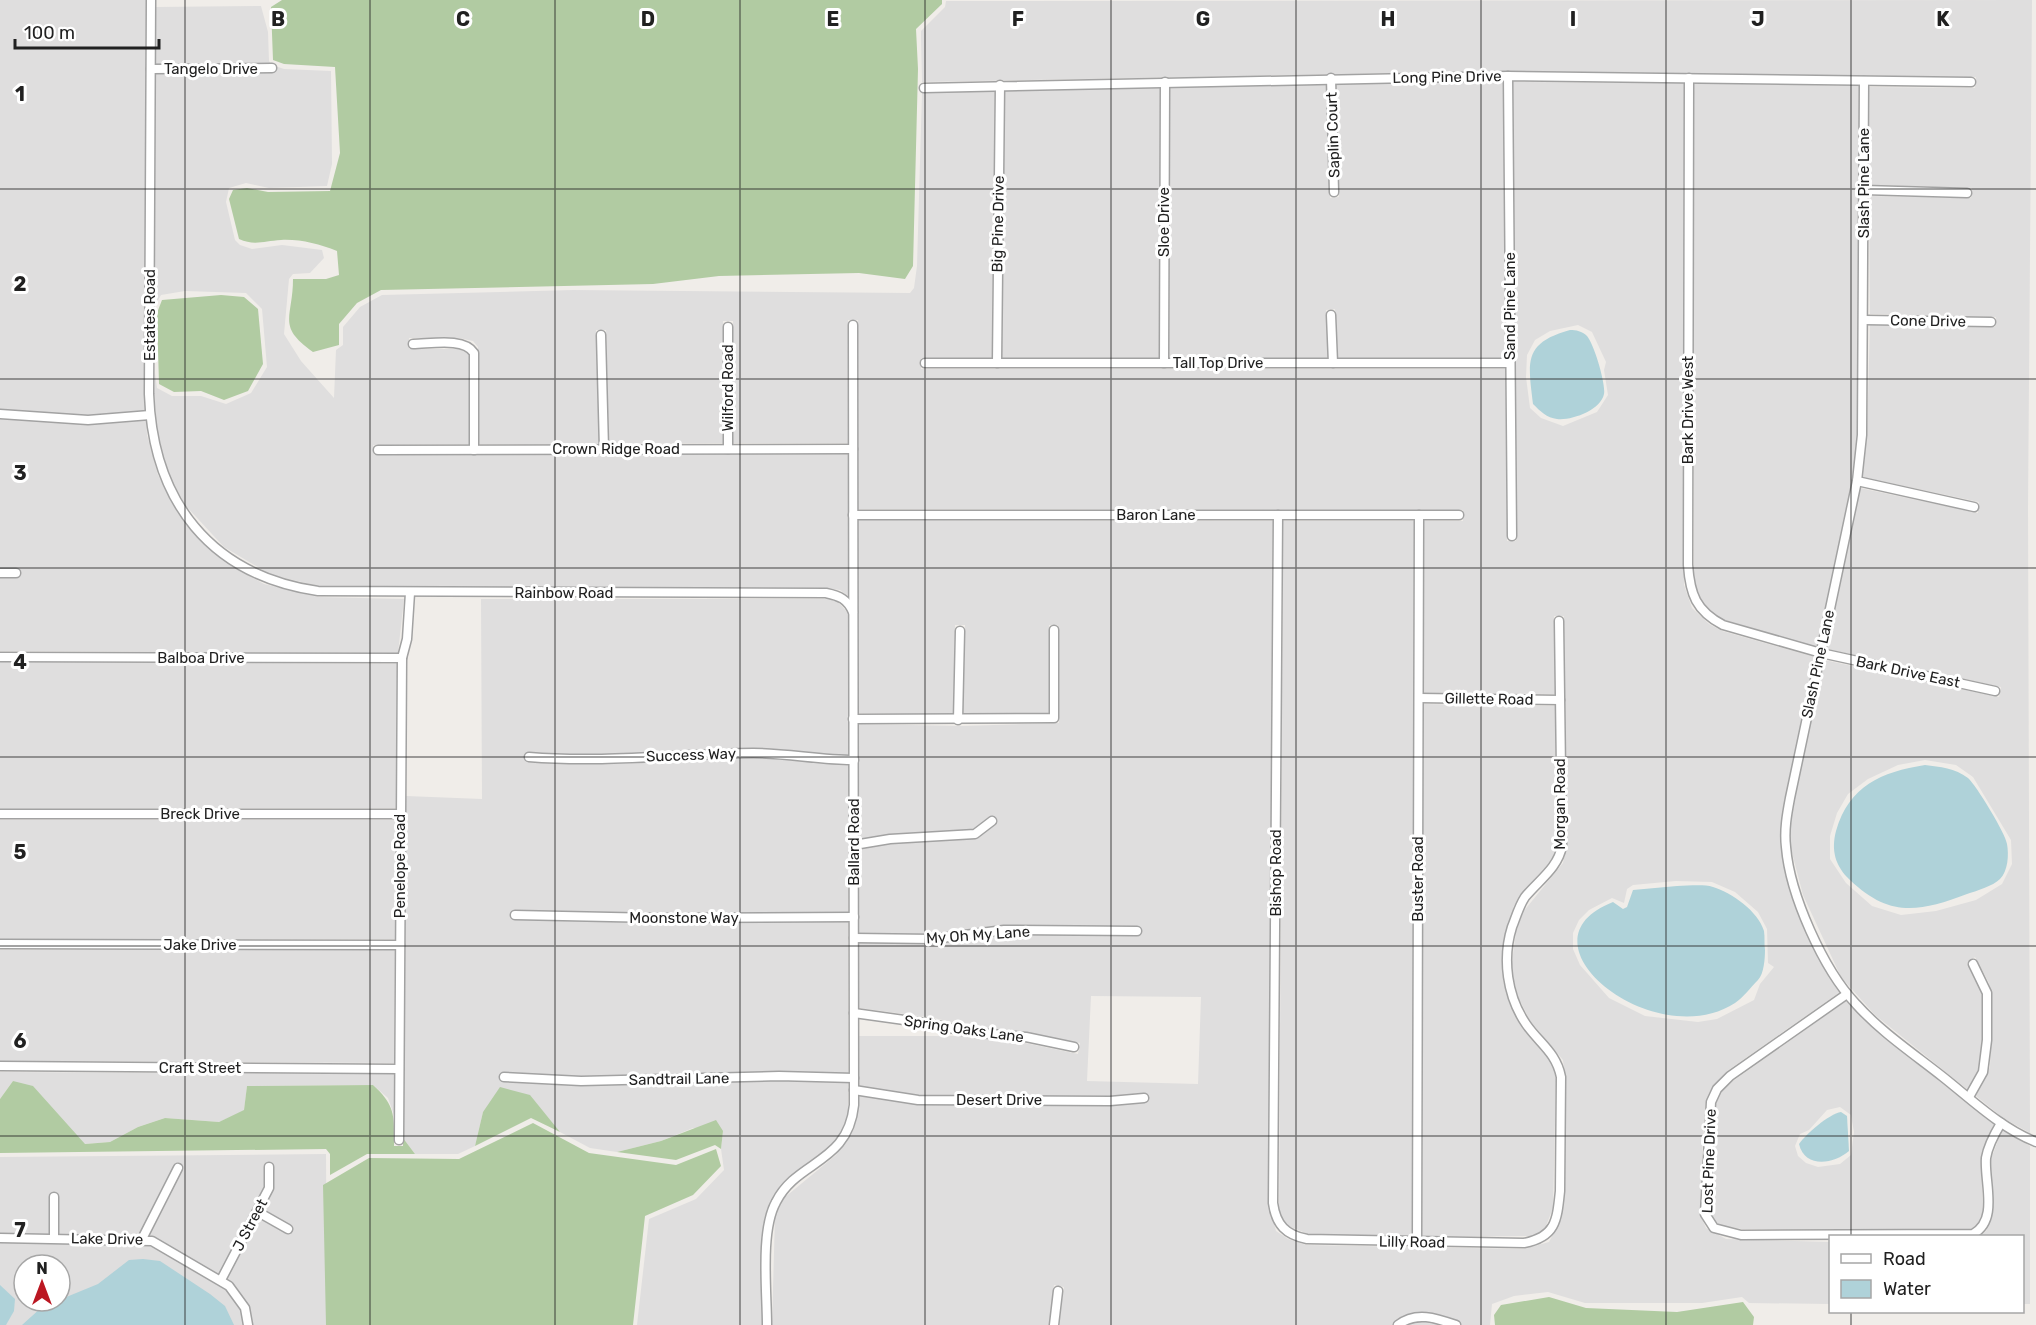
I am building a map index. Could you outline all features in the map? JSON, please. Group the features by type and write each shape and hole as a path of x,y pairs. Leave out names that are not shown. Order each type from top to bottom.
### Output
{"street":[{"name":"Estates Road","path":"150,0 150,416 159,465 182,510 221,552 269,580"},
{"name":"Tangelo Drive","path":"151,69 272,68"},
{"name":"Long Pine Drive","path":"924,88 1508,76 1971,82"},
{"name":"Sand Pine Lane","path":"1508,76 1512,536"},
{"name":"Saplin Court","path":"1331,78 1334,192"},
{"name":"Bark Drive West","path":"1689,78 1689,583 1696,606 1711,619 1724,625 1821,653"},
{"name":"Slash Pine Lane","path":"1864,81 1863,424 1857,481 1790,798 1786,822 1786,850 1798,897 1811,928 1827,962 1847,994 1872,1020 2001,1123 2036,1142"},
{"name":"Sloe Drive","path":"1164,363 1165,82"},
{"name":"Big Pine Drive","path":"997,363 1000,86"},
{"path":"1864,190 1967,193"},
{"path":"1331,315 1333,363"},
{"name":"Cone Drive","path":"1865,320 1991,322"},
{"name":"Ballard Road","path":"767,1325 770,1215 781,1194 834,1150 845,1136 852,1119 854,1090 853,325"},
{"name":"Wilford Road","path":"728,327 728,449"},
{"path":"601,335 604,449"},
{"path":"413,344 459,344 472,349 476,361 474,450"},
{"name":"Tall Top Drive","path":"925,363 1510,363"},
{"path":"0,414 88,420 150,416"},
{"name":"Crown Ridge Road","path":"378,450 853,449"},
{"path":"1857,481 1974,507"},
{"name":"Baron Lane","path":"853,515 1459,515"},
{"name":"Bishop Road","path":"1278,515 1274,1203 1275,1214 1282,1229"},
{"name":"Buster Road","path":"1417,1242 1419,515"},
{"path":"0,573 16,573"},
{"name":"Rainbow Road","path":"269,580 318,591 826,593 839,596 848,603 853,612"},
{"name":"Penelope Road","path":"399,1140 402,658 407,639 410,593"},
{"name":"Morgan Road","path":"1544,1238 1551,1230 1558,1209 1561,1077 1558,1061 1522,1016 1514,999 1506,970 1511,931 1518,909 1559,859 1562,846 1559,621"},
{"path":"854,719 1054,718 1054,630"},
{"path":"958,720 960,631"},
{"name":"Bark Drive East","path":"1821,653 1995,691"},
{"name":"Balboa Drive","path":"0,657 402,658"},
{"name":"Gillette Road","path":"1419,698 1560,700"},
{"name":"Success Way","path":"529,757 596,759 761,753 809,759 854,760"},
{"name":"Breck Drive","path":"0,814 401,814"},
{"path":"854,845 890,839 975,834 993,821"},
{"name":"Moonstone Way","path":"515,915 658,918 854,917"},
{"name":"My Oh My Lane","path":"854,938 933,939 1004,930 1137,931"},
{"name":"Jake Drive","path":"0,944 400,945"},
{"path":"1969,1097 1983,1072 1987,1040 1987,993 1973,964"},
{"name":"Lost Pine Drive","path":"1847,994 1730,1076 1717,1089 1711,1102 1708,1123 1705,1214 1714,1228 1741,1234 1973,1234 1983,1227 1988,1213 1986,1159 2001,1123"},
{"name":"Spring Oaks Lane","path":"854,1013 933,1024 967,1032 1026,1037 1074,1047"},
{"name":"Craft Street","path":"0,1066 399,1069"},
{"name":"Sandtrail Lane","path":"504,1077 581,1081 779,1076 854,1078"},
{"name":"Desert Drive","path":"854,1090 918,1100 1110,1101 1144,1098"},
{"name":"J Street","path":"221,1280 269,1188 269,1167"},
{"path":"142,1239 178,1168"},
{"path":"54,1197 54,1238"},
{"path":"258,1212 288,1229"},
{"name":"Lilly Road","path":"1282,1229 1307,1239 1524,1243 1544,1238"},
{"name":"Lake Drive","path":"0,1238 142,1239 152,1241 221,1280 238,1296 245,1308 248,1325"},
{"path":"1054,1325 1058,1291"},
{"path":"1398,1325 1406,1320 1423,1317 1456,1325"}],"shaded area":[{"path":"0,0 146,0 145,394 147,435 158,475 178,513 203,543 233,567 264,584 318,597 404,599 398,653 0,651"},
{"path":"2032,0 2028,508 2030,1133 2003,1118 1976,1096 1990,1067 1992,1010 1989,983 1975,957 1967,963 1982,994 1982,1040 1979,1070 1968,1090 1875,1015 1841,977 1803,895 1791,849 1790,832 1794,799 1824,660 1999,697 2001,687 1827,649 1860,488 1978,513 1979,502 1862,477 1867,435 1870,325 1995,327 1996,317 1870,314 1869,196 1971,198 1972,188 1869,185 1869,87 1975,88 1976,77 1513,71 922,82 921,31 945,7 946,1","holes":["1925,760 1956,765 1973,777 2011,840 2012,864 2002,884 1976,900 1936,911 1901,915 1872,906 1846,883 1830,859 1830,836 1837,813 1848,794 1868,779 1898,765"]},
{"path":"261,6 268,32 269,61 272,65 284,69 331,71 332,164 327,186 269,188 246,183 229,188 226,202 235,240 240,245 252,249 282,245 322,250 324,258 310,273 293,274 289,279 284,334 301,361 334,398 336,350 343,345 343,327 360,307 382,295 573,290 910,293 914,288 917,266 922,93 995,91 992,358 921,358 921,369 1506,369 1507,541 1516,541 1513,82 1684,83 1684,585 1692,608 1709,624 1722,631 1815,657 1785,797 1780,832 1781,850 1794,898 1806,930 1840,992 1727,1071 1713,1086 1706,1101 1700,1214 1706,1228 1726,1239 1829,1242 1829,1304 1749,1303 1742,1297 1702,1303 1585,1303 1548,1292 1514,1296 1492,1304 1490,1325 1059,1325 1064,1287 1054,1285 1049,1325 772,1325 775,1216 784,1198 836,1155 854,1129 859,1105 859,1036 962,1036 1025,1043 1078,1054 1080,1043 1026,1032 968,1026 934,1018 859,1008 858,724 963,726 1059,723 1058,625 1049,625 1050,713 963,715 965,625 955,625 954,715 858,713 858,520 1273,521 1269,1203 1276,1231 1288,1239 1306,1245 1524,1249 1549,1242 1561,1219 1565,1191 1563,1060 1530,1021 1518,997 1511,969 1516,932 1523,912 1563,863 1566,847 1564,616 1554,616 1555,694 1423,693 1424,521 1463,521 1463,510 858,509 858,320 848,320 848,443 733,443 733,321 723,321 723,443 609,444 606,330 596,330 599,444 479,444 478,347 473,341 459,338 409,338 409,349 458,349 468,353 471,361 470,444 373,445 374,455 848,454 848,596 840,590 826,588 319,586 271,575 224,547 186,506 166,470 157,432 155,373 157,388 172,396 201,396 226,404 251,393 267,367 262,309 246,293 185,291 161,295 155,306 155,7","holes":["1578,325 1592,332 1606,362 1604,370 1608,395 1597,412 1563,426 1541,418 1530,408 1526,377 1527,355 1535,340 1550,331","1676,881 1712,882 1735,892 1758,912 1767,929 1768,963 1774,967 1760,984 1754,1000 1717,1019 1698,1022 1645,1016 1609,998 1580,965 1573,949 1573,933 1579,920 1589,910 1612,898 1624,903 1627,889 1633,885","1091,996 1201,997 1198,1084 1087,1081"]},
{"path":"1504,82 1505,358 1338,358 1335,309 1326,310 1328,358 1169,358 1170,87 1326,84 1330,198 1339,197 1336,84"},
{"path":"1694,83 1859,86 1858,434 1852,480 1817,647 1725,620 1713,614 1697,596 1694,582"},
{"path":"1160,88 1159,358 1002,358 1004,91"},
{"path":"1283,521 1414,521 1412,1237 1308,1234 1286,1225 1279,1212"},
{"path":"481,599 826,599 837,601 848,613 848,1117 842,1133 830,1146 789,1178 771,1200 763,1231 762,1325 637,1325 649,1219 696,1199 724,1170 721,1149 723,1131 693,1128 661,1141 617,1152 590,1148 560,1132 529,1095 483,1112 475,1146 458,1154 415,1154 403,1138 406,796 482,799"},
{"path":"0,662 397,664 396,808 0,809"},
{"path":"1423,704 1555,706 1555,856 1514,906 1502,953 1503,980 1509,1002 1523,1028 1553,1064 1556,1077 1553,1208 1544,1231 1533,1236 1422,1237"},
{"path":"0,820 396,820 395,939 0,939"},
{"path":"0,950 395,950 394,1063 0,1061"},
{"path":"1846,1001 1869,1024 1994,1124 1981,1158 1983,1212 1979,1223 1971,1229 1741,1229 1720,1225 1712,1220 1710,1213 1712,1134 1715,1103 1721,1092 1733,1081","holes":["1840,1107 1851,1115 1854,1132 1851,1155 1840,1164 1818,1167 1806,1163 1798,1156 1795,1146 1800,1134 1809,1130 1827,1110"]},
{"path":"0,1072 394,1074 394,1115 388,1098 373,1085 247,1086 244,1111 219,1122 165,1118 138,1127 110,1142 84,1144 13,1081 0,1099"},
{"path":"2002,1130 2030,1146 2030,1304 2024,1304 2024,1235 1981,1235 1986,1231 1992,1215 1991,1159"},
{"path":"326,1154 327,1325 0,1325 0,1157"}],"green space":[{"path":"282,0 942,0 942,4 916,29 918,69 913,266 905,279 859,273 719,276 653,284 381,290 357,303 339,324 339,345 313,352 294,335 290,328 293,279 326,279 339,275 337,251 295,240 254,243 239,239 229,199 233,190 247,188 268,192 330,191 340,153 335,67 284,64 273,60 271,7"},
{"path":"221,295 244,297 258,309 263,364 248,391 224,400 201,391 174,392 159,384 157,313 162,300"},
{"path":"13,1081 33,1086 85,1144 110,1142 138,1127 165,1118 219,1122 244,1110 247,1086 373,1085 381,1092 390,1106 394,1127 394,1146 403,1146 403,1138 415,1154 367,1154 330,1175 330,1154 326,1149 0,1153 0,1099"},
{"path":"500,1087 530,1095 560,1132 531,1118 475,1146 483,1112"},
{"path":"716,1120 723,1131 721,1149 715,1145 676,1160 617,1152 661,1141"},
{"path":"533,1123 589,1153 676,1165 716,1149 721,1166 693,1195 645,1216 633,1325 326,1325 323,1185 369,1158 459,1159"},
{"path":"1549,1297 1586,1308 1677,1312 1743,1302 1754,1317 1753,1325 1495,1325 1494,1315 1501,1305"}],"water":[{"path":"1570,330 1583,333 1590,340 1601,373 1604,394 1597,405 1585,413 1557,419 1547,416 1533,404 1530,366 1536,348 1555,335"},
{"path":"1925,765 1953,770 1972,782 2002,830 2007,844 2007,863 2000,879 1980,890 1919,908 1892,906 1878,901 1845,875 1835,857 1836,831 1849,803 1858,792 1881,777"},
{"path":"1709,886 1728,894 1750,910 1764,931 1765,957 1760,977 1735,1003 1703,1015 1668,1015 1634,1004 1605,987 1585,965 1577,942 1585,920 1613,902 1623,909 1627,907 1633,890"},
{"path":"1841,1112 1847,1116 1849,1151 1836,1159 1821,1162 1807,1157 1799,1144 1818,1125 1830,1116"},
{"path":"129,1260 160,1261 225,1306 234,1325 22,1325 35,1313 72,1313 72,1295 98,1284"},
{"path":"0,1285 12,1296 13,1313 6,1325 0,1325"}]}
